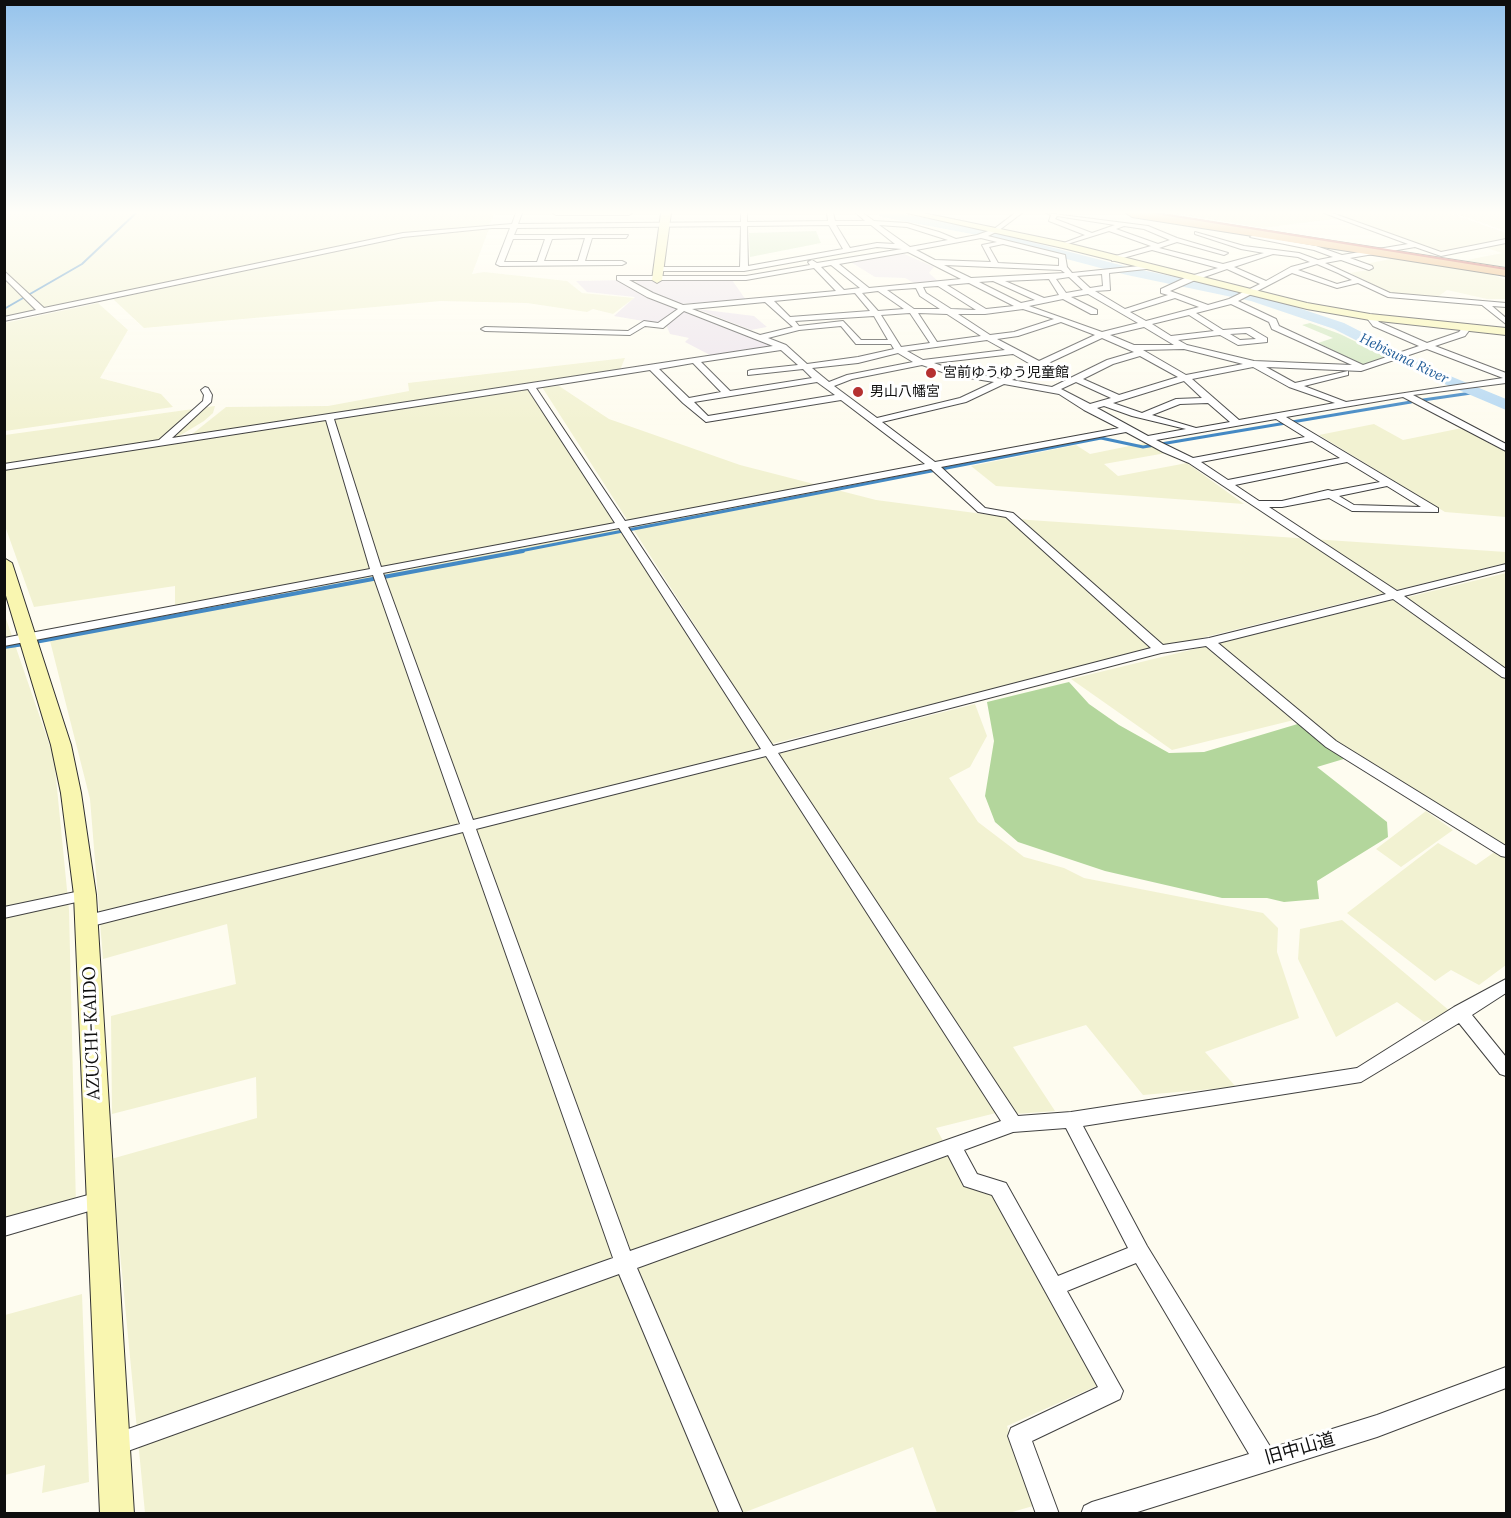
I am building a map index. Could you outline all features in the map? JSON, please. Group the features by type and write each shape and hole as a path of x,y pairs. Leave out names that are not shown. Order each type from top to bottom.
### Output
{"street":[{"path":"15,284 42,311"},
{"path":"4,319 171,284"},
{"path":"630,284 650,295 783,347 819,379 935,467 982,510 1009,515 1160,649"},
{"path":"834,284 842,292"},
{"path":"860,284 867,290"},
{"path":"683,308 767,298 933,284"},
{"path":"940,284 985,312"},
{"path":"977,284 1022,306 1065,320 1136,351 1185,378 1237,423"},
{"path":"1004,284 1044,301"},
{"path":"1056,284 1064,296 1094,312"},
{"path":"1082,284 1089,291 1184,347"},
{"path":"789,319 840,312 985,312 1107,288 1107,284"},
{"path":"1178,284 1164,291 1208,308"},
{"path":"1203,284 1238,297 1370,317 1506,332"},
{"path":"877,421 963,400 1006,382 1102,335 1145,322 1208,308 1238,297 1263,284"},
{"path":"1366,284 1388,295 1506,305"},
{"path":"919,286 923,294 989,338 1039,365"},
{"path":"880,289 912,311 935,345"},
{"path":"857,291 876,313 896,346 923,362 960,374 1055,389 1126,429 1192,461 1395,596 1506,674"},
{"path":"1126,311 1172,296"},
{"path":"1238,297 1273,321 1275,327 1362,368"},
{"path":"767,298 799,328"},
{"path":"773,306 864,300"},
{"path":"762,338 799,328 843,323 859,342 896,346 935,345 1023,332 1094,312 1112,304"},
{"path":"1485,304 1506,322"},
{"path":"485,329 630,333 644,323 660,326 671,316 680,313 683,308"},
{"path":"1171,338 1223,333 1190,312"},
{"path":"1370,317 1376,324 1506,376"},
{"path":"1295,386 1398,356 1462,334 1467,328"},
{"path":"751,373 858,360 896,346"},
{"path":"4,467 783,347"},
{"path":"1055,389 1136,351 1184,347 1254,364 1362,368"},
{"path":"828,386 850,377 923,362 1012,351"},
{"path":"729,355 768,387"},
{"path":"694,360 728,394"},
{"path":"1088,408 1185,378 1254,364 1295,386 1344,404"},
{"path":"651,367 706,419 842,397"},
{"path":"686,400 819,379"},
{"path":"1076,379 1116,398"},
{"path":"1148,440 1344,404 1506,380"},
{"path":"531,386 1013,1124"},
{"path":"161,443 207,402 208,395 204,390"},
{"path":"1404,394 1506,448"},
{"path":"1143,416 1179,401 1209,400"},
{"path":"1103,402 1143,416 1197,430"},
{"path":"328,416 376,569 625,1264 732,1514"},
{"path":"1277,416 1434,510 1352,508 1328,493"},
{"path":"16,640 376,569 935,467 1126,429"},
{"path":"1192,461 1313,438"},
{"path":"1225,484 1348,459"},
{"path":"1255,504 1282,504 1328,493 1388,483"},
{"name":"AZUCHI-KAIDO","path":"4,563 16,640 48,694 61,745 71,793 85,895 111,1446 117,1514"},
{"path":"88,921 771,752 1160,649 1209,642 1506,567"},
{"path":"1209,642 1331,744 1506,852"},
{"path":"4,913 85,895"},
{"path":"111,1446 1013,1124 1071,1120 1361,1075 1460,1012 1506,986"},
{"path":"1460,1012 1506,1069"},
{"path":"1071,1120 1140,1252 1265,1459"},
{"path":"952,1146 970,1180 999,1189 1112,1391 1019,1436 1048,1514"},
{"path":"4,1227 99,1200"},
{"path":"1053,1287 1140,1252"},
{"name":"旧中山道","path":"1092,1514 1377,1426 1506,1378"}],"shaded area":[{"path":"579,284 630,284 776,346 710,355 685,342 689,338 670,334 666,325 614,316 635,297 587,292"},
{"path":"638,284 735,284 746,300 677,304 653,295"},
{"path":"697,309 754,316 767,327 751,330"}],"green space":[{"path":"5,284 163,284 5,317"},
{"path":"185,284 571,284 582,293 634,298 613,314 593,309 587,312 527,303 441,301 144,328 113,299"},
{"path":"1372,284 1506,284 1506,299 1487,299 1447,290 1435,299 1392,294"},
{"path":"98,303 128,330 100,378 161,394 173,407 5,431 5,323"},
{"path":"1310,323 1340,334 1387,357 1363,365 1318,343 1333,338 1302,325"},
{"path":"625,358 620,370 191,435 226,407 328,406 409,391 408,383"},
{"path":"559,386 609,419 740,465 876,500 1029,520 1506,552 1506,563 771,744 542,387"},
{"path":"529,388 996,1113 936,1128 966,1183 995,1194 1101,1384 1007,1426 1033,1506 1009,1513 937,1513 913,1447 743,1513 145,1513 111,1159 257,1118 256,1077 112,1114 111,1016 236,984 227,924 103,959 90,799 49,637 175,612 175,586 34,607 5,526 5,435 215,406 213,413 204,421 166,444"},
{"path":"1374,424 1403,440 1462,428 1506,452 1506,517 1445,512 1319,435"},
{"path":"1149,442 1166,453 1104,464 1118,476 1187,463 1244,504 996,486 971,466 1076,445 1090,454"},
{"path":"1506,573 1506,669 1404,598"},
{"path":"1393,600 1506,679 1506,847 1333,743 1216,644"},
{"path":"4,613 54,758 69,910 76,1206 4,1222"},
{"path":"1207,646 1294,720 1172,750 1071,679"},
{"path":"1069,682 1089,704 1119,725 1169,753 1204,752 1301,723 1347,758 1317,767 1387,822 1388,837 1317,881 1319,899 1284,902 1267,898 1222,898 1105,871 1018,842 995,822 985,796 994,741 987,702"},
{"path":"975,704 987,736 970,767 949,778 978,822 1024,857 1064,868 1084,878 1263,913 1278,928 1277,952 1299,1018 1205,1052 1236,1087 1143,1095 1086,1025 1013,1047 1055,1111 1015,1114 778,754"},
{"path":"1426,811 1453,830 1401,867 1376,849"},
{"path":"1438,843 1476,865 1496,851 1506,857 1506,965 1479,985 1451,970 1435,981 1347,913"},
{"path":"1342,920 1451,1012 1424,1022 1397,1002 1336,1037 1298,959 1300,929"},
{"path":"82,1294 89,1482 42,1493 45,1465 5,1475 5,1315"}],"waterway":[{"path":"4,309 48,284"},
{"name":"Hebisuna River","path":"1187,284 1254,298 1339,326 1433,374 1506,405"},
{"path":"1423,400 1478,392"},
{"path":"515,552 1101,438 1143,447 1411,402"},
{"path":"35,642 523,551"},
{"path":"4,647 24,644"}],"place":[{"name":"宮前ゆうゆう児童館","path":"931,373"},
{"name":"男山八幡宮","path":"858,392"}]}
